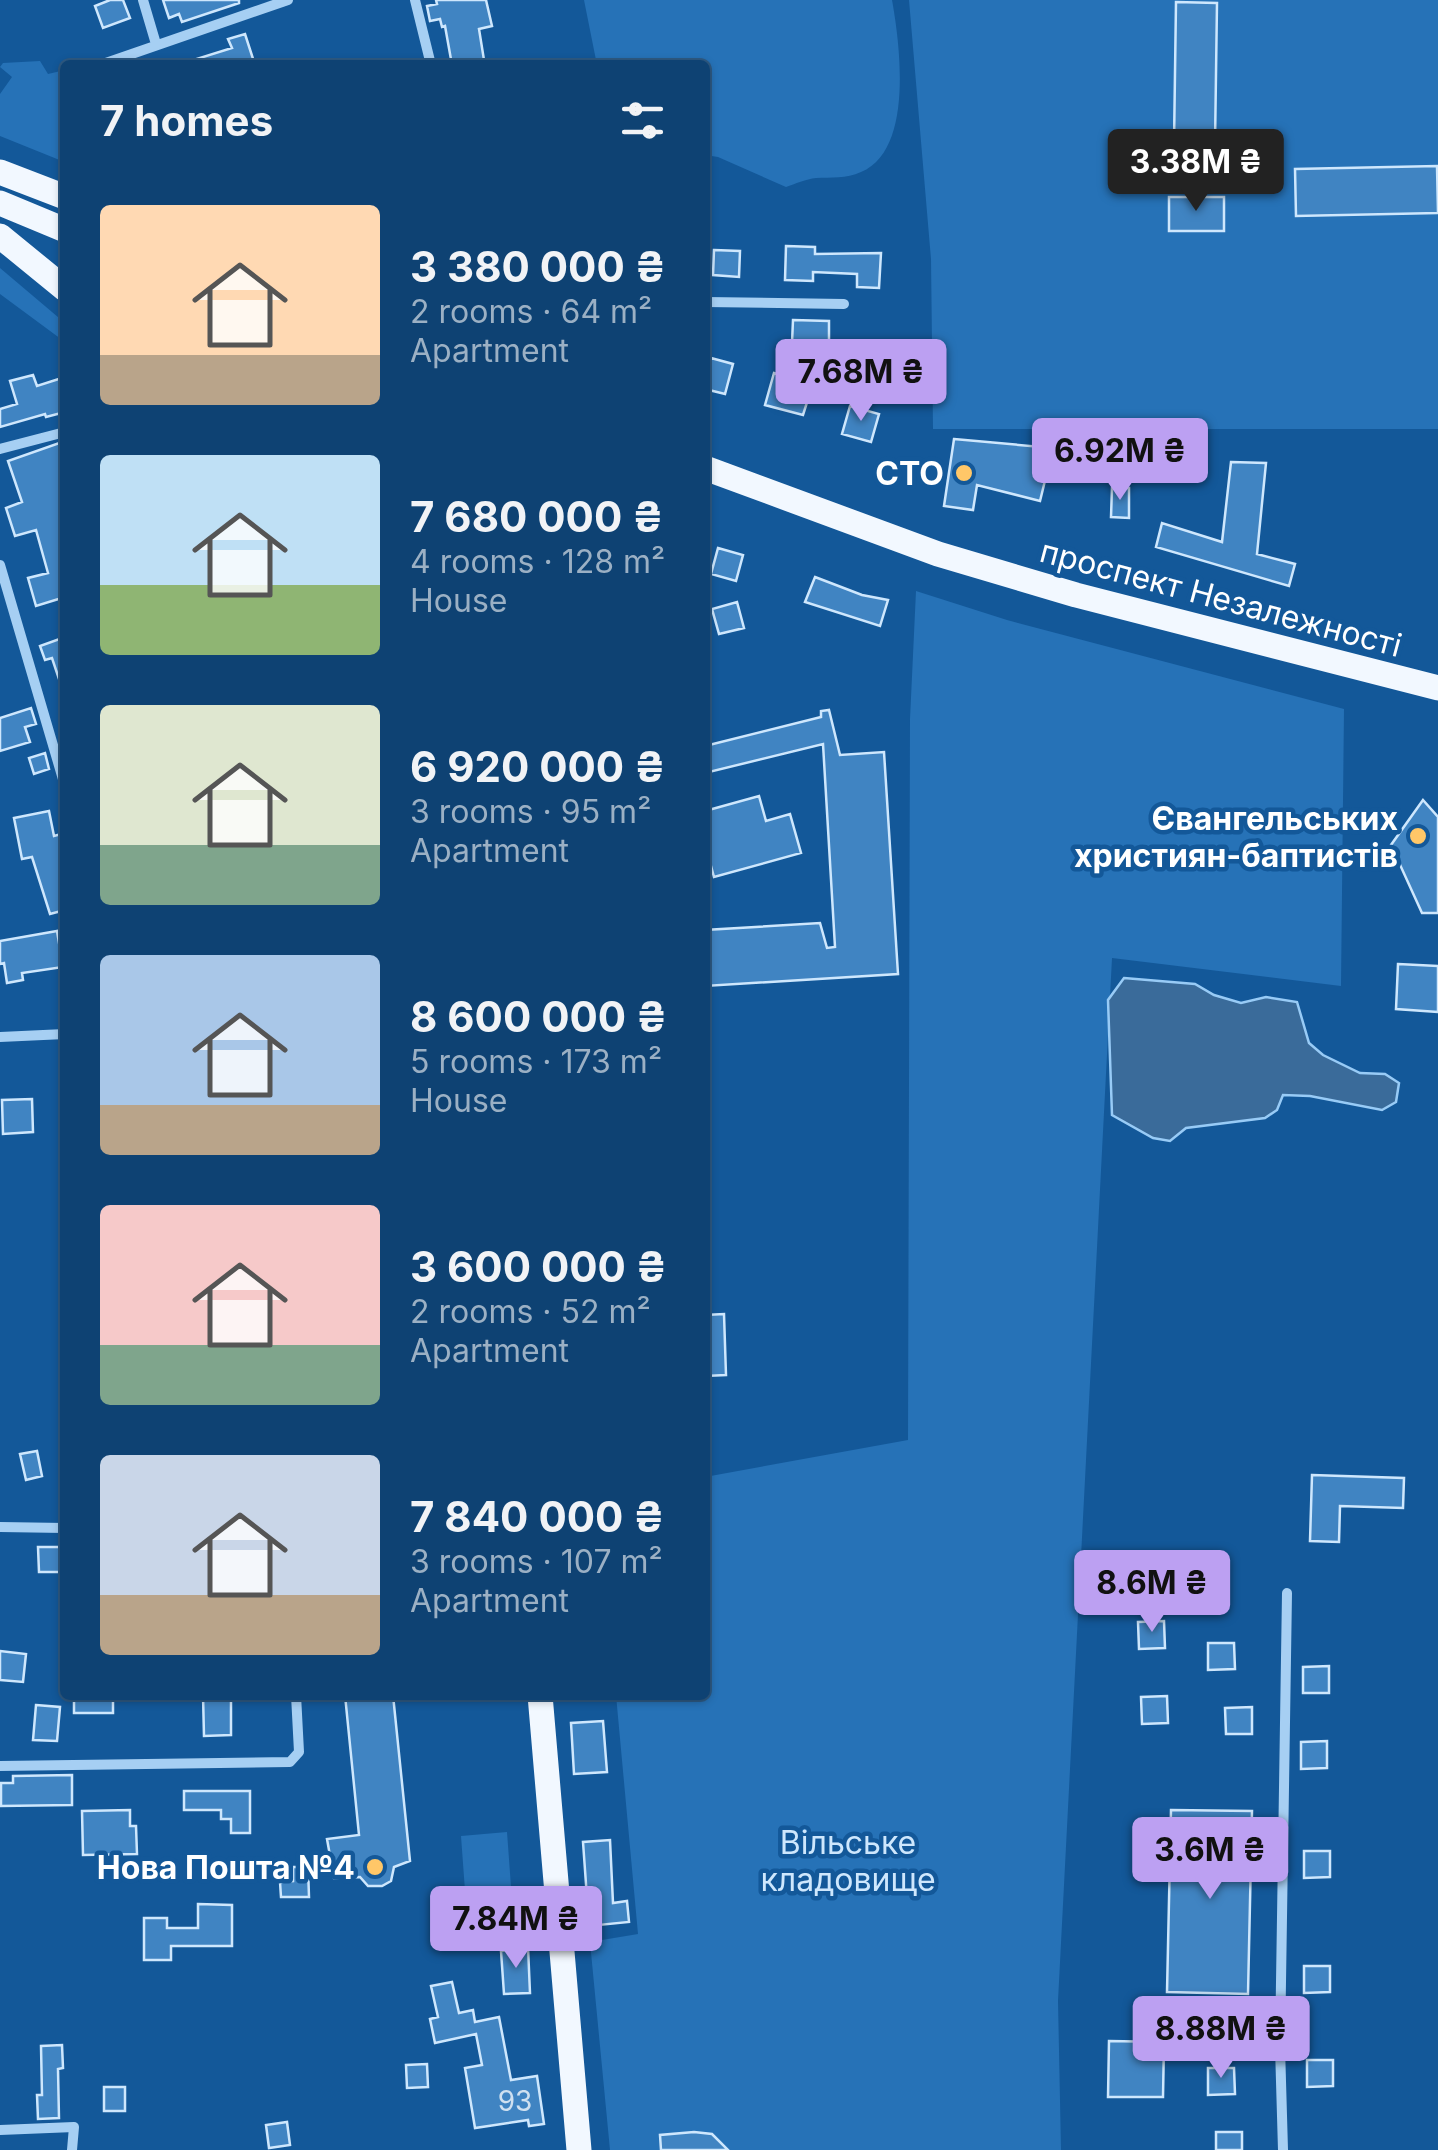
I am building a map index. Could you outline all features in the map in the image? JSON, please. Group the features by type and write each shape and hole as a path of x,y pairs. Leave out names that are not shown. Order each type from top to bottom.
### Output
{"main road":[{"path":"0,172 60,195"},
{"path":"0,203 60,228"},
{"path":"0,216 60,264"},
{"path":"0,236 60,286"},
{"name":"проспект Незалежності","path":"710,470 938,554 1438,688"},
{"path":"528,1700 567,2150"},
{"path":"540,1700 579,2150"}],"street":[{"path":"142,0 156,44"},
{"path":"113,60 288,0"},
{"path":"415,0 430,60"},
{"path":"710,302 844,304"},
{"path":"0,449 60,433"},
{"path":"0,565 60,769"},
{"path":"0,1037 60,1034"},
{"path":"0,1526 60,1528"},
{"path":"1284,2150 1280,2046 1287,1593"},
{"path":"0,1766 290,1762 299,1752 296,1700"},
{"path":"0,2130 74,2127 72,2150"}],"green space":[{"path":"584,0 892,0 900,68 896,120 878,160 861,172 786,187 710,156 710,60 596,60"},
{"path":"909,0 1438,0 1438,429 933,429 931,259"},
{"path":"40,61 48,74 60,71 60,160 0,136 0,94 12,77 0,67 3,63"},
{"path":"0,268 60,319 60,338 0,294"},
{"name":"Вільське кладовище","path":"916,591 1007,620 1344,709 1341,986 1112,958 1058,2001 1061,2150 610,2150 590,1942 638,1934 616,1700 710,1700 710,1476 908,1440 910,719"},
{"path":"507,1832 513,1914 467,1918 461,1836"}],"shaded area":[{"path":"1124,978 1195,984 1241,1003 1266,997 1297,1002 1309,1043 1323,1055 1360,1073 1385,1074 1399,1083 1396,1102 1382,1110 1310,1096 1283,1095 1277,1110 1265,1118 1186,1128 1170,1141 1153,1138 1112,1115 1108,1000"}],"building":[{"path":"123,0 130,18 103,28 95,6"},
{"path":"163,0 239,3 182,22 179,14 169,18"},
{"path":"436,0 486,0 492,26 479,29 484,60 451,60 445,26 442,27 440,19 430,21 427,6 437,4"},
{"path":"1176,2 1217,3 1215,145 1174,144"},
{"path":"245,34 253,60 193,60 232,48 228,39"},
{"path":"1437,166 1438,213 1296,216 1295,169"},
{"path":"1169,197 1224,197 1224,231 1169,231"},
{"path":"786,246 815,247 815,254 881,253 879,288 857,287 857,274 813,272 813,281 785,280"},
{"path":"714,250 740,251 739,277 713,275"},
{"path":"793,320 829,321 829,343 792,343"},
{"path":"711,358 733,364 725,394 710,390"},
{"path":"774,373 795,379 792,388 810,393 803,415 765,405"},
{"path":"33,375 37,386 60,379 60,413 0,427 0,409 17,404 10,381"},
{"path":"850,406 879,414 871,442 842,434"},
{"path":"954,439 1053,448 1040,501 977,485 973,510 944,506"},
{"path":"60,443 60,599 36,606 28,578 48,573 36,530 15,536 6,508 22,502 8,461"},
{"path":"1231,462 1266,463 1257,554 1295,564 1289,586 1156,547 1162,523 1222,542"},
{"path":"1112,488 1129,488 1129,518 1111,517"},
{"path":"718,548 743,555 736,581 711,574"},
{"path":"815,577 862,595 888,600 880,626 805,602"},
{"path":"737,602 744,628 719,634 712,609"},
{"path":"60,639 60,682 52,658 45,660 40,646"},
{"path":"31,708 36,724 25,727 30,742 0,751 0,718"},
{"path":"829,710 840,755 884,752 898,974 710,986 710,930 820,923 827,948 835,947 823,744 710,772 710,745 821,717 821,711"},
{"path":"45,753 49,769 34,774 29,758"},
{"path":"759,796 766,821 790,814 801,853 714,877 710,862 710,810"},
{"name":"Євангельських християн-баптистів","path":"1423,800 1438,817 1438,913 1422,913 1391,845"},
{"path":"49,811 54,836 60,834 60,911 50,914 32,857 22,859 14,818"},
{"path":"57,931 60,967 22,973 23,980 7,983 4,963 0,964 0,941"},
{"path":"1398,964 1438,966 1438,1012 1396,1009"},
{"path":"32,1099 33,1132 3,1134 2,1100"},
{"path":"724,1314 726,1375 710,1376 710,1315"},
{"path":"37,1451 42,1476 26,1480 20,1454"},
{"path":"1312,1475 1404,1478 1403,1508 1340,1506 1339,1542 1310,1541"},
{"path":"38,1547 60,1547 60,1572 39,1572"},
{"path":"1188,1565 1214,1565 1215,1591 1189,1592"},
{"path":"1164,1621 1165,1648 1139,1649 1138,1622"},
{"path":"1208,1643 1234,1643 1235,1669 1208,1670"},
{"path":"0,1651 26,1654 23,1682 0,1680"},
{"path":"1329,1666 1329,1693 1303,1693 1303,1667"},
{"path":"1167,1696 1168,1723 1142,1724 1141,1697"},
{"path":"74,1700 113,1700 113,1713 74,1713"},
{"path":"203,1700 231,1700 231,1735 204,1736"},
{"path":"346,1700 394,1700 410,1861 394,1867 391,1881 382,1886 368,1886 360,1877 334,1878 327,1839 359,1835"},
{"path":"36,1705 60,1707 57,1741 33,1740"},
{"path":"1252,1707 1252,1734 1226,1734 1225,1708"},
{"path":"603,1721 607,1772 574,1774 571,1723"},
{"path":"1327,1741 1327,1768 1301,1769 1301,1742"},
{"path":"72,1775 72,1805 1,1806 1,1783 13,1783 13,1776"},
{"path":"184,1791 250,1791 250,1833 231,1833 231,1819 221,1819 221,1810 184,1810"},
{"path":"130,1810 130,1826 136,1826 137,1854 83,1855 82,1811"},
{"path":"1171,1810 1252,1811 1248,1994 1167,1992"},
{"path":"610,1840 613,1903 627,1901 629,1922 589,1926 583,1842"},
{"path":"1304,1851 1330,1851 1330,1877 1304,1878"},
{"path":"293,1867 308,1867 309,1897 281,1897 280,1882 293,1881"},
{"path":"198,1904 232,1905 232,1946 171,1946 171,1960 144,1960 144,1918 167,1918 167,1928 198,1928"},
{"path":"528,1947 530,1993 504,1994 501,1951"},
{"path":"1304,1966 1330,1966 1330,1992 1304,1993"},
{"path":"452,1982 459,2013 473,2010 475,2022 499,2017 511,2080 537,2076 544,2124 529,2126 528,2120 475,2128 465,2068 482,2065 476,2034 435,2043 430,2019 438,2017 431,1986"},
{"path":"1109,2041 1164,2042 1163,2097 1108,2097"},
{"path":"62,2045 63,2068 58,2069 59,2118 38,2119 37,2095 42,2095 41,2046"},
{"path":"1307,2060 1333,2060 1333,2086 1307,2087"},
{"path":"427,2064 428,2087 407,2088 406,2065"},
{"path":"1208,2068 1234,2068 1235,2094 1208,2095"},
{"path":"104,2087 125,2087 125,2111 104,2111"},
{"path":"287,2122 290,2145 269,2148 266,2125"},
{"path":"1216,2132 1242,2132 1242,2150 1216,2150"},
{"path":"712,2134 728,2150 661,2150 660,2135"}],"place":[{"name":"СТО","path":"964,473"},
{"name":"Євангельських християн-баптистів","path":"1418,836"},
{"name":"Нова Пошта №4","path":"375,1867"}]}
